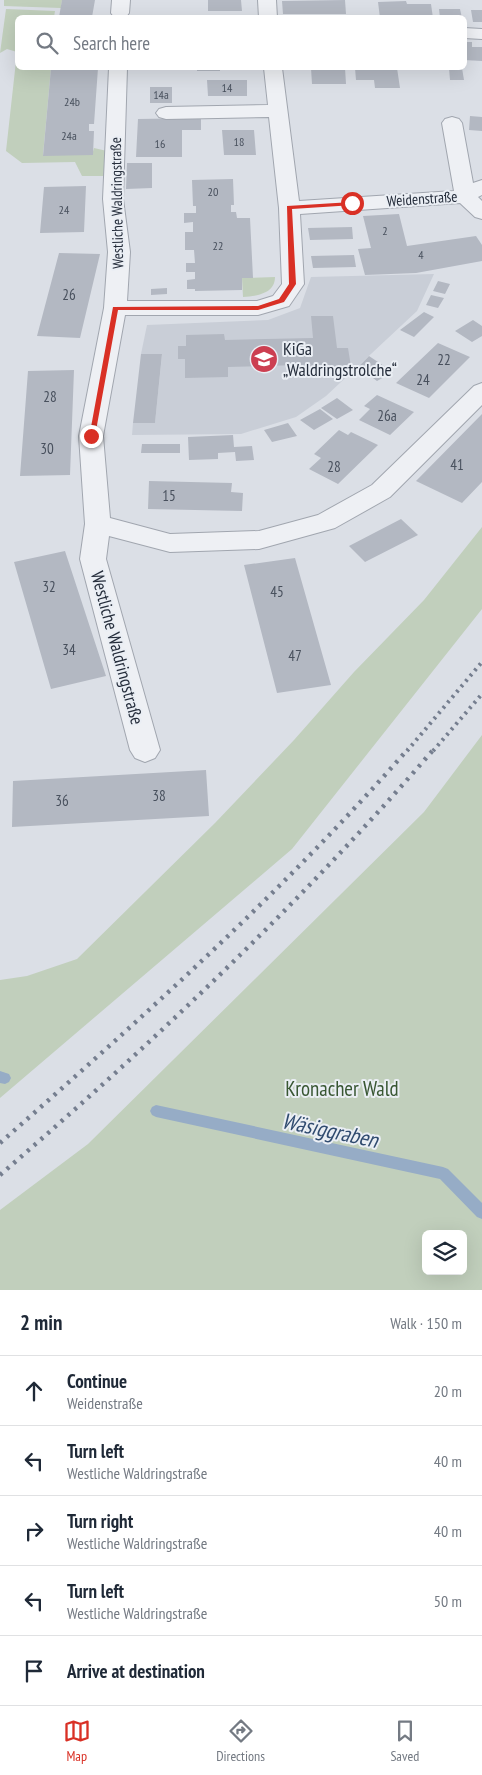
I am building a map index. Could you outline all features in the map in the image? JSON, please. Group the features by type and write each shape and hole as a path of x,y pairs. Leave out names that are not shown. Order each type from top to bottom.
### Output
{"street":[{"path":"267,0 268,15"},
{"path":"467,33 482,34"},
{"name":"Westliche Waldringstraße","path":"118,70 113,200 119,252 115,308 91,436 98,524 93,559 145,750"},
{"path":"115,308 258,308 281,301 293,284 289,208 273,70"},
{"path":"166,113 278,111"},
{"name":"Weidenstraße","path":"452,123 482,213"},
{"name":"Weidenstraße","path":"289,208 474,191"},
{"path":"98,524 170,543 259,540 326,522 381,491 482,391"}],"shaded area":[{"name":"KiGa „Waldringstrolche“","path":"434,274 417,311 326,396 296,417 241,434 132,435 133,423 155,423 162,355 141,354 147,325 268,320 300,308 311,277"}],"green space":[{"path":"4,0 62,0 61,8 4,6"},
{"path":"6,9 55,11 54,15 15,15 15,51 7,49 0,53"},
{"path":"15,70 51,70 43,155 92,155 94,148 107,151 108,176 82,176 75,162 22,163 6,151"},
{"path":"275,277 272,287 268,291 259,295 243,297 242,278"},
{"path":"482,527 482,609 292,849 0,1098 0,980 27,976 77,959 215,823 294,740 354,672 424,600"},
{"name":"Kronacher Wald","path":"482,735 482,1290 0,1290 0,1210 88,1144 424,812"}],"building":[{"path":"62,0 95,0 92,15 59,15"},
{"path":"208,0 241,0 242,11 208,11"},
{"path":"345,0 346,14 283,14 282,1"},
{"path":"406,1 407,4 431,4 433,15 380,15 378,2"},
{"path":"439,9 460,9 461,15 440,15"},
{"path":"471,10 482,10 482,22 473,22"},
{"path":"467,42 472,42 472,47 482,47 482,61 467,60"},
{"path":"51,70 98,70 94,124 89,124 89,131 94,131 93,155 43,156"},
{"path":"197,70 220,70 220,71"},
{"path":"311,70 345,70 346,84 312,84"},
{"path":"355,70 397,70 400,88 375,88 374,80 356,80"},
{"path":"449,70 462,70 464,80 450,80"},
{"path":"207,80 247,80 247,96 208,96"},
{"path":"150,87 172,87 172,103 150,103"},
{"path":"470,116 482,117 482,131 469,130"},
{"path":"201,118 201,130 182,130 182,157 136,157 138,119"},
{"path":"222,130 254,130 256,155 224,155"},
{"path":"127,163 152,163 152,188 126,189"},
{"path":"233,179 234,205 231,205 231,212 236,212 237,218 250,218 253,278 242,278 242,290 195,291 195,289 187,289 187,280 195,279 195,272 186,272 186,263 195,263 194,250 185,250 185,232 193,232 193,222 184,223 184,213 196,213 196,206 193,206 192,180"},
{"path":"86,186 84,232 40,233 44,187"},
{"path":"399,214 407,246 476,236 482,245 482,261 416,273 365,275 358,249 371,248 363,216"},
{"path":"352,227 353,239 310,240 308,228"},
{"path":"59,253 100,254 80,338 37,336"},
{"path":"354,255 356,267 313,268 311,256"},
{"path":"438,281 450,284 445,294 433,291"},
{"path":"167,288 167,294 151,295 151,289"},
{"path":"431,295 444,298 438,308 426,305"},
{"path":"424,312 434,317 414,337 400,330"},
{"path":"311,316 333,316 337,348 348,348 352,373 300,374 299,365 228,367 228,377 185,378 185,359 178,359 178,346 186,346 186,335 224,334 225,340 313,338"},
{"path":"473,320 482,326 482,336 472,342 455,331"},
{"path":"438,343 470,357 429,398 396,383"},
{"path":"141,354 162,354 155,423 133,423"},
{"path":"369,356 393,372 377,381 358,367"},
{"path":"74,370 70,475 20,476 28,371"},
{"path":"377,395 414,412 390,435 359,420 370,409 364,406"},
{"path":"337,398 353,410 337,419 321,408"},
{"path":"320,409 333,419 314,430 300,420"},
{"path":"482,414 482,482 462,503 416,481"},
{"path":"288,423 297,436 272,442 264,430"},
{"path":"339,430 348,435 351,432 378,445 338,484 309,469 321,458 314,454"},
{"path":"233,435 234,447 252,446 254,460 236,461 235,452 218,453 218,459 189,460 188,437"},
{"path":"142,444 180,444 180,453 141,453"},
{"path":"149,481 232,483 231,492 243,493 242,511 148,509"},
{"path":"401,519 418,535 365,562 349,546"},
{"path":"65,551 106,676 51,689 14,562"},
{"path":"295,558 331,685 277,693 244,565"},
{"path":"206,770 209,816 12,827 13,781"}],"waterway":[{"name":"Wäsiggraben","path":"0,1077 5,1078"},
{"name":"Wäsiggraben","path":"156,1111 443,1173 482,1212"}],"railway":[{"path":"407,751 482,662"},
{"path":"433,751 482,694"},
{"path":"0,1143 159,1001 261,904 360,802 408,749"},
{"path":"0,1175 114,1074 225,970 332,862 434,749"}],"place":[{"name":"KiGa „Waldringstrolche“","path":"264,359"}],"route":[{"path":"91,436 115,308 258,308 281,301 293,284 289,208 352,203"}]}
